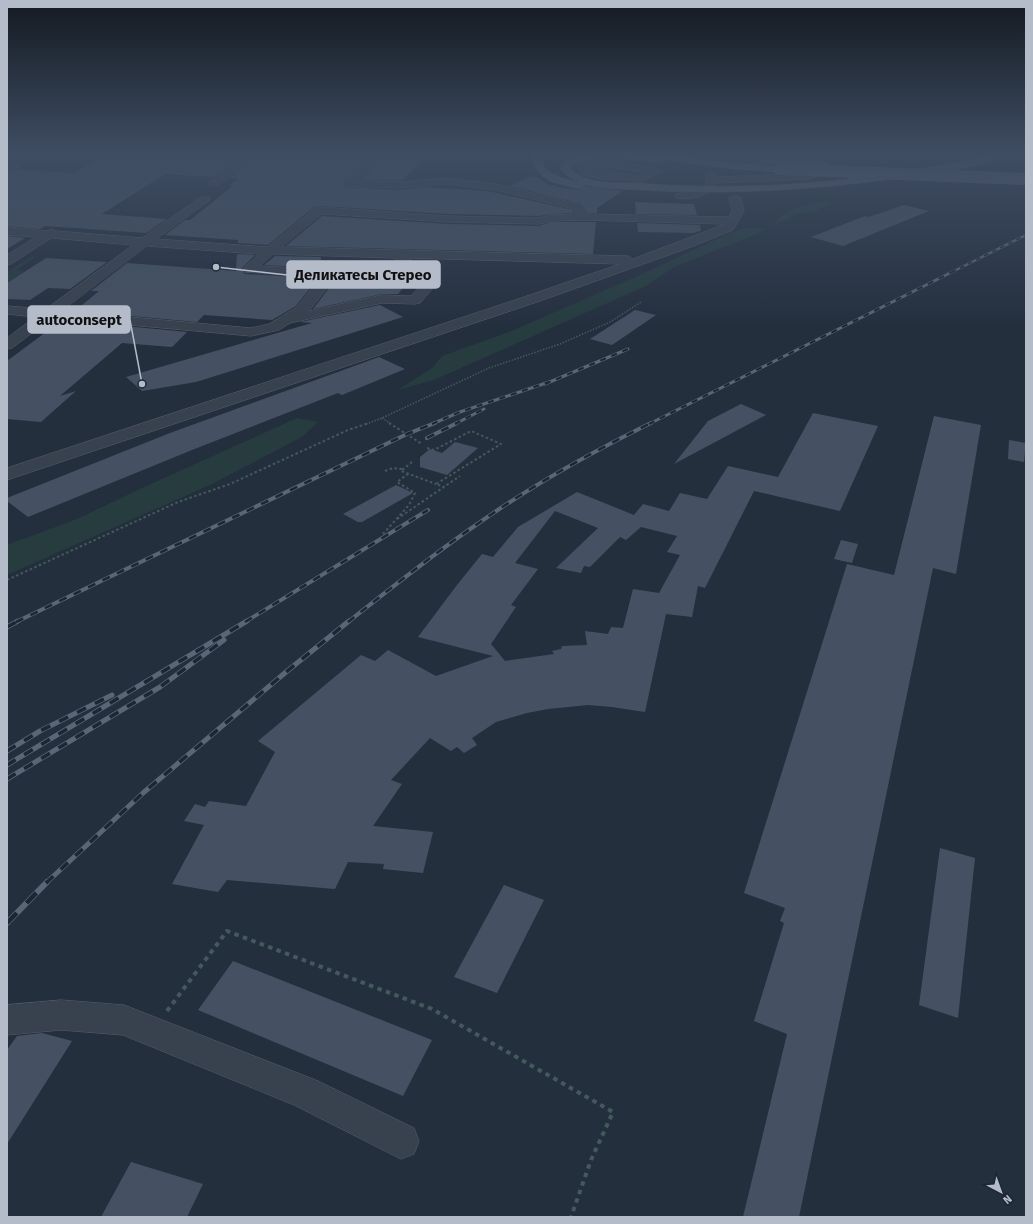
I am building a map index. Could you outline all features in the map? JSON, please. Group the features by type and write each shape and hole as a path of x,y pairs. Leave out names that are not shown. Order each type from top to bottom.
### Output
{"lane":[{"path":"7,345 144,242 187,212"},
{"path":"7,310 252,332 274,327 302,310 331,274 249,269 316,212"},
{"path":"353,212 448,218 539,221 551,218 601,218 733,221"},
{"path":"581,212 601,218"},
{"path":"7,474 532,299 641,261 729,227 737,212"},
{"path":"7,231 51,233 144,242 269,251 641,261"},
{"path":"7,262 51,233"},
{"path":"285,320 382,300 415,300 433,280 419,273 398,255"},
{"path":"7,1020 61,1015 124,1020 306,1093 401,1141"}],"path":[{"path":"7,580 178,502 230,484 348,430 382,418 489,368 560,344 610,322 641,302"},
{"path":"382,418 422,444"},
{"path":"428,448 434,450 471,431 501,444 436,484"},
{"path":"412,462 401,471 444,487"},
{"path":"385,471 393,468 404,470"},
{"path":"383,534 409,505 416,493 397,482 408,474"},
{"path":"394,521 460,476 453,474"},
{"path":"152,1031 227,930 432,1009 613,1112 591,1160 571,1217"}],"green space":[{"path":"788,212 808,212 789,215 791,219 774,224 784,214"},
{"path":"748,227 766,229 674,267 646,286 434,380 398,390 432,368 442,356 509,332 642,274 726,235"},
{"path":"31,257 35,257 16,270 24,271 8,282 11,283 7,286 7,272"},
{"path":"297,418 318,422 302,437 212,484 7,575 7,545 77,519"}],"building":[{"path":"7,212 105,212 102,214 167,219 146,233 45,226 40,229 7,226"},
{"path":"200,212 308,212 268,245 238,243 238,240 165,235 185,220 190,220"},
{"path":"418,212 574,213 539,216"},
{"path":"636,212 696,212 697,215 636,214"},
{"path":"883,212 926,212 843,246 811,237 865,216 869,217"},
{"path":"322,216 448,224 539,226 551,222 596,222 593,254 286,246"},
{"path":"637,223 700,225 701,231 695,233 638,232"},
{"path":"7,236 25,238 7,249"},
{"path":"237,254 255,255 242,268 244,274 318,278 296,306 272,320 204,315 197,322 75,311 99,291 91,291 127,263 236,271"},
{"path":"275,256 321,257 320,268 264,265"},
{"path":"46,258 107,262 70,289 48,288 30,300 7,299 7,283"},
{"path":"339,275 409,280 398,294 382,294 313,309"},
{"path":"380,305 403,317 196,382 142,391 126,377 312,323 300,322"},
{"path":"635,310 656,315 612,345 590,339"},
{"path":"62,320 187,332 172,347 122,343 60,396 76,391 41,422 7,419 7,361"},
{"path":"379,357 405,369 342,395 338,393 192,450 28,517 7,501 7,498 170,433"},
{"path":"741,404 766,415 674,464 708,421"},
{"path":"813,413 878,426 840,511 754,491 705,588 698,586 692,617 666,614 645,712 588,705 548,709 527,713 496,722 472,738 477,745 464,753 457,747 451,751 430,738 391,780 402,784 373,826 433,832 423,873 383,869 384,864 348,862 335,889 227,880 218,892 172,884 204,825 184,821 195,804 205,807 209,801 246,806 275,752 258,741 361,655 375,661 388,650 436,676 493,656 418,637 482,554 493,557 518,527 577,492 634,515 643,504 669,511 680,493 707,499 728,466 778,477","holes":["555,511 598,528 556,568 581,573 584,566 590,567 620,537 626,540 641,527 677,536 667,552 680,555 659,593 633,589 623,628 611,627 608,634 585,631 587,645 562,646 561,649 552,651 554,654 505,661 491,644 516,607 511,605 538,569 515,563"]},
{"path":"934,416 981,425 956,574 933,568 799,1217 743,1217 787,1034 754,1021 784,923 780,921 785,908 744,893 847,564 894,575"},
{"path":"1009,440 1026,443 1024,462 1008,459"},
{"path":"455,442 478,448 447,475 420,467 420,457 430,449 442,453"},
{"path":"396,485 413,493 362,522 358,522 343,514"},
{"path":"841,540 858,544 852,563 834,559"},
{"path":"940,848 975,858 958,1018 919,1005"},
{"path":"504,885 544,900 497,993 454,977"},
{"path":"233,961 432,1040 403,1096 198,1010"},
{"path":"42,1033 72,1041 7,1144 7,1050 17,1036"},
{"path":"131,1162 203,1184 187,1217 101,1217"}],"railway":[{"path":"954,271 1026,235"},
{"path":"649,424 954,271"},
{"path":"545,384 628,349"},
{"path":"432,424 460,412 549,382"},
{"path":"455,424 484,409"},
{"path":"17,621 407,434 435,423"},
{"path":"348,622 427,560 518,497 561,471 651,423"},
{"path":"427,438 455,424"},
{"path":"245,622 428,510"},
{"path":"7,627 17,621"},
{"path":"7,765 247,621"},
{"path":"46,883 143,793 286,672 349,621"},
{"path":"7,779 160,687 224,640"},
{"path":"7,751 40,731 112,695"},
{"path":"7,923 46,883"}],"place":[{"name":"Деликатесы Стерео","path":"216,267"},
{"name":"autoconsept","path":"142,384"}]}
